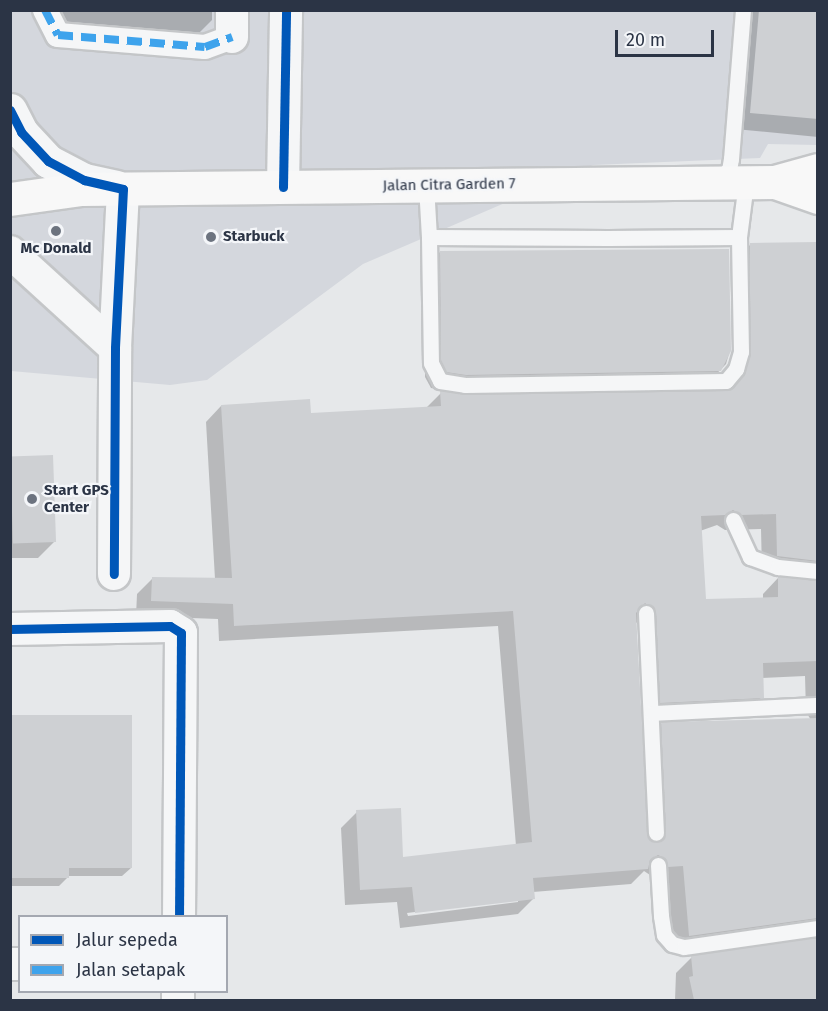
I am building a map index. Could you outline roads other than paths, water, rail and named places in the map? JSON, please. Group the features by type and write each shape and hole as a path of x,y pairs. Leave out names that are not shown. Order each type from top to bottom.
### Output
{"main road":[{"name":"Jalan Citra Garden 7","path":"10,200 81,189 761,182 818,170"},
{"name":"Jalan Citra Garden 7","path":"761,182 818,197"}],"street":[{"path":"45,10 58,35 205,47 232,24"},
{"path":"284,187 286,10"},
{"name":"Jalan Citra Garden 7","path":"10,110 21,132 48,161 84,180 123,189"},
{"path":"114,574 115,348 123,189"},
{"path":"10,252 115,348"},
{"path":"10,628 170,626 181,633 179,915"}],"lane":[{"path":"709,181 723,177 729,170 743,10"},
{"path":"426,185 429,237 430,363 440,381 465,385 726,381 736,369 741,352 739,237 761,182"},
{"path":"429,237 739,237"},
{"path":"733,520 750,557 778,567 818,571"},
{"path":"646,614 656,834"},
{"path":"652,713 818,705"},
{"path":"658,865 664,935 672,944 684,947 818,928"}],"place":[{"name":"Mc Donald","path":"56,231"},
{"name":"Starbuck","path":"211,237"},
{"name":"Start GPS Center","path":"32,499"}]}
